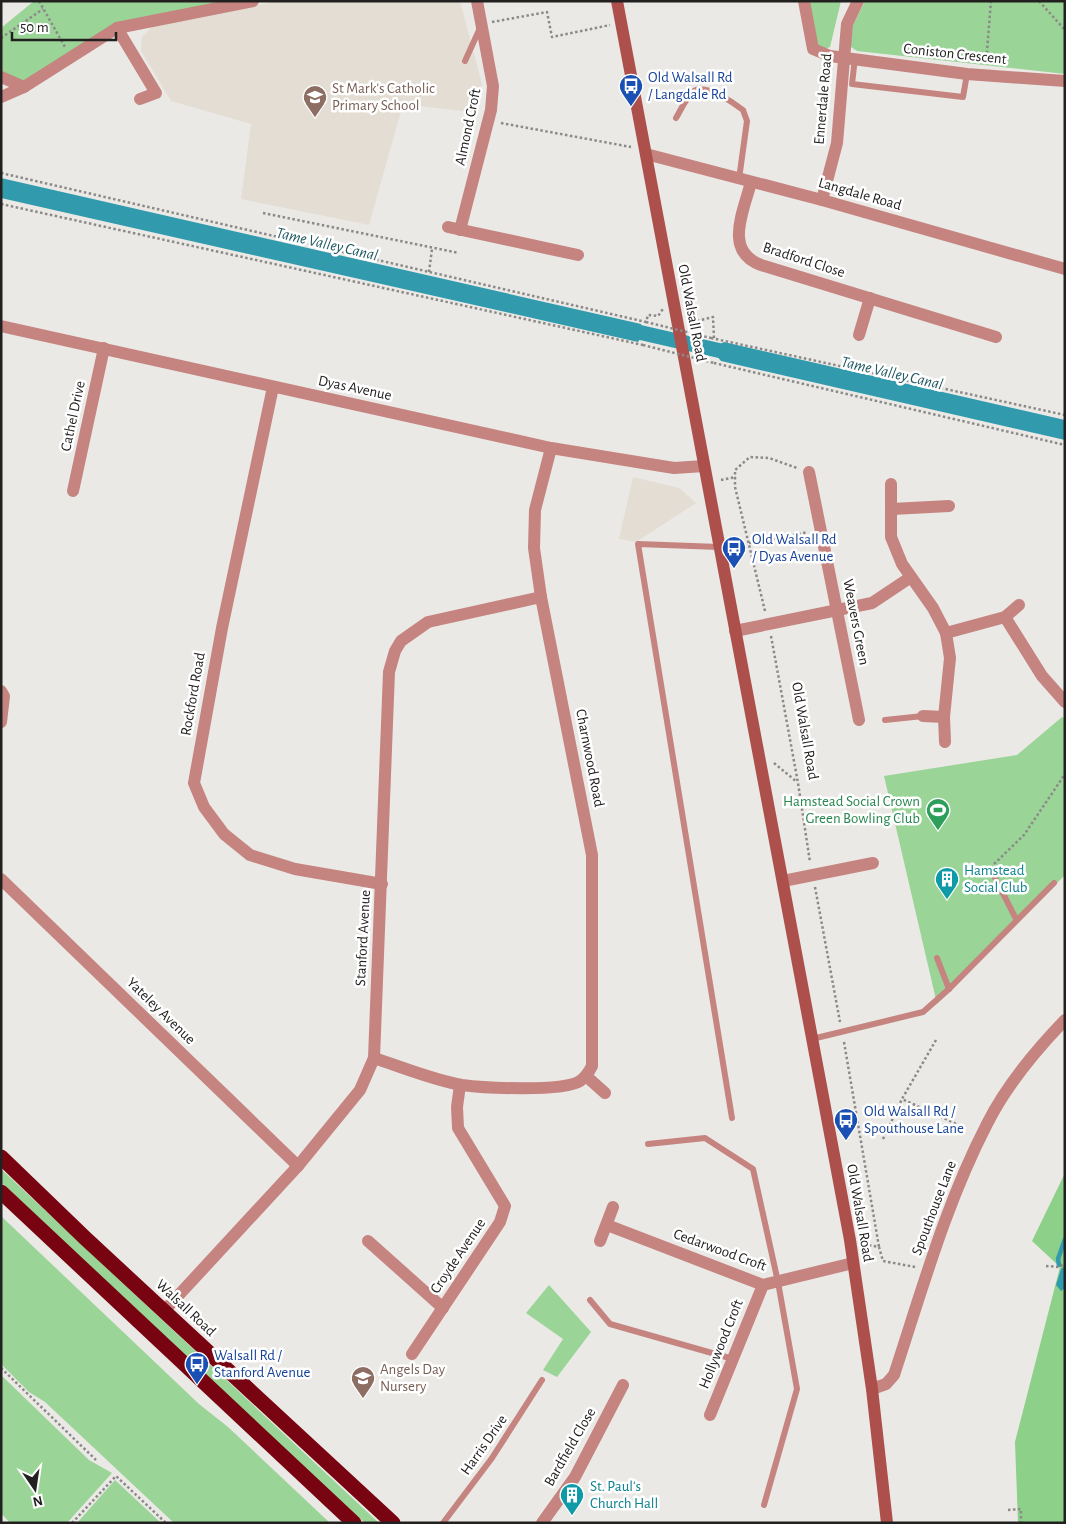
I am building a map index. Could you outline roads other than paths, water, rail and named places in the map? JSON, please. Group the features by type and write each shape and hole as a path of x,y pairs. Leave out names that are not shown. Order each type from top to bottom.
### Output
{"highway":[{"name":"Walsall Road","path":"1,1157 393,1523"},
{"path":"1,1192 354,1523"}],"main road":[{"name":"Old Walsall Road","path":"616,1 850,1240 872,1389 887,1523"}],"street":[{"path":"1,96 24,87 117,28 253,1"},
{"name":"Almond Croft","path":"477,1 493,86 488,120 454,228 578,255"},
{"name":"Coniston Crescent","path":"804,1 813,49 830,56 967,74 1065,81"},
{"name":"Ennerdale Road","path":"822,200 837,142 849,58 847,24 858,1"},
{"path":"117,28 156,93 140,99"},
{"path":"1,77 24,87"},
{"name":"Langdale Road","path":"645,152 1065,268"},
{"name":"Bradford Close","path":"745,181 738,237 739,246 748,259 761,265 870,298 989,330"},
{"path":"859,335 870,298"},
{"name":"Dyas Avenue","path":"1,326 552,448 674,468 704,466"},
{"name":"Cathel Drive","path":"73,491 104,348"},
{"name":"Rockford Road","path":"273,387 222,628 194,783 204,807 224,834 250,855 295,869 382,884"},
{"name":"Charnwood Road","path":"552,448 535,510 534,548 541,596 592,855 592,1066 586,1076"},
{"name":"Weavers Green","path":"809,472 859,720"},
{"path":"892,484 892,537 902,564 933,608 946,633 950,658 944,717 945,742"},
{"path":"892,509 950,506"},
{"path":"735,631 872,603 911,577"},
{"name":"Stanford Avenue","path":"164,1311 298,1166 360,1090 374,1058 389,672 395,650 401,641 428,622 541,596"},
{"path":"946,633 1004,617 1019,605"},
{"path":"1004,617 1042,676 1065,702"},
{"path":"1,691 4,696 4,716 1,722"},
{"path":"923,716 944,717"},
{"path":"783,881 873,863"},
{"name":"Yateley Avenue","path":"1,879 298,1166"},
{"name":"Spouthouse Lane","path":"872,1389 886,1384 894,1375 928,1270 963,1174 988,1122 1005,1094 1065,1020"},
{"path":"374,1058 460,1085 504,1089 551,1087 579,1082 586,1076 605,1093"},
{"name":"Croyde Avenue","path":"412,1354 500,1222 505,1206 458,1128 457,1107 460,1085"},
{"path":"600,1241 613,1207"},
{"name":"Cedarwood Croft","path":"607,1225 763,1285 853,1263"},
{"name":"Croyde Avenue","path":"368,1241 443,1308"},
{"name":"Hollywood Croft","path":"710,1415 763,1285"},
{"name":"Bardfield Close","path":"542,1523 575,1477 623,1385"}],"lane":[{"path":"465,61 481,24"},
{"path":"849,58 852,84 963,97 967,74"},
{"path":"676,118 692,93 698,89 707,89 744,110 747,121 745,181"},
{"path":"718,547 638,544 732,1118"},
{"path":"885,720 923,716"},
{"path":"993,874 1016,920"},
{"path":"812,1039 923,1012 949,989 1054,883"},
{"path":"937,958 949,989"},
{"path":"648,1144 705,1138 753,1169 778,1282 797,1389 764,1506"},
{"path":"590,1300 610,1324 733,1359"},
{"name":"Harris Drive","path":"443,1523 492,1458 542,1380"}],"water":[{"path":"1,178 641,324 644,334 638,342 1,198"},
{"path":"724,342 1065,420 1065,440 721,361 711,349"},
{"path":"1065,1266 1065,1288 1061,1291 1056,1285 1061,1269"}],"waterway":[{"path":"625,329 730,353"},
{"path":"1059,1265 1058,1259 1065,1239"}],"place":[{"name":"Old Walsall Rd / Langdale Rd","path":"631,107"},
{"name":"St Mark's Catholic Primary School","path":"315,118"},
{"name":"Old Walsall Rd / Dyas Avenue","path":"734,569"},
{"name":"Hamstead Social Crown Green Bowling Club","path":"938,831"},
{"name":"Hamstead Social Club","path":"947,900"},
{"name":"Old Walsall Rd / Spouthouse Lane","path":"846,1141"},
{"name":"Walsall Rd / Stanford Avenue","path":"197,1385"},
{"name":"Angels Day Nursery","path":"363,1399"},
{"name":"St. Paul's Church Hall","path":"572,1516"}],"water label":[{"name":"Tame Valley Canal","path":"327,244"},
{"name":"Tame Valley Canal","path":"892,373"}]}
